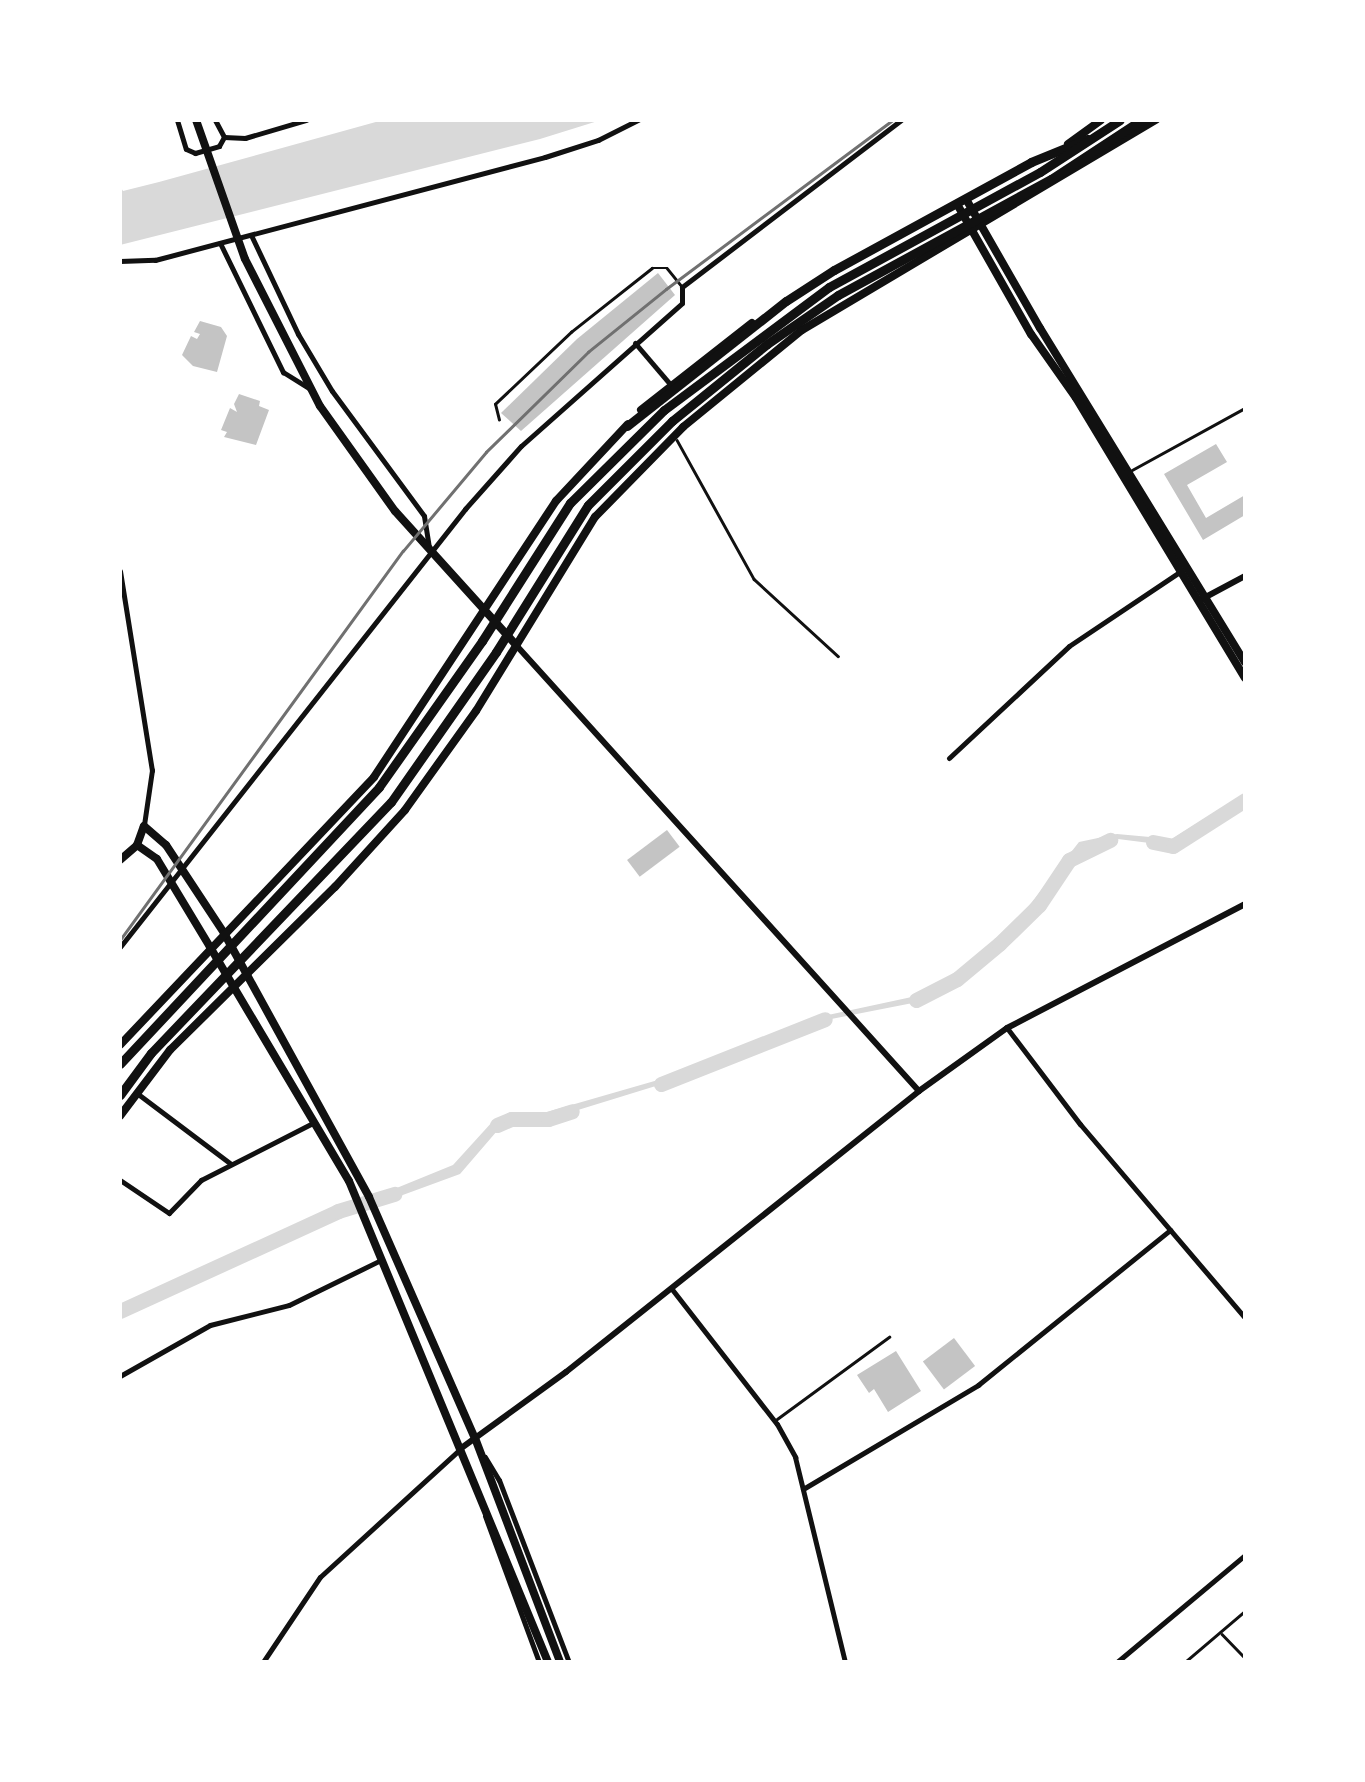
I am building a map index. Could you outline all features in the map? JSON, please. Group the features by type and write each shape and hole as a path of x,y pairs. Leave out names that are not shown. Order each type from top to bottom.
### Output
{"highway":[{"path":"120,1064 378,787 482,642 570,503 664,410 829,287 1104,133 1120,120"},
{"path":"120,1096 151,1053 392,802 496,652 588,505 672,421 767,344 838,295 1064,172 1140,120"},
{"path":"626,426 786,301 834,270 1031,162 1104,133"}],"main road":[{"path":"196,120 246,259 309,388 354,459 430,554 516,645"},
{"path":"675,386 766,313 956,204 1040,161 1101,120"},
{"path":"120,1116 170,1050 336,887 405,810 516,645 595,517 674,436 745,373 802,330 972,233 1156,120"},
{"path":"966,200 1184,568"},
{"path":"956,204 1245,662"},
{"path":"120,1045 374,777 556,501 626,426"},
{"path":"1203,599 1245,678"},
{"path":"120,860 137,846 144,826 182,866 370,1197 474,1438 560,1662"},
{"path":"137,846 156,860 170,880 316,1121 357,1201 384,1258 548,1662"}],"street":[{"path":"177,120 186,149 195,154 219,146 224,137"},
{"path":"215,120 224,137"},
{"path":"224,137 245,138 306,120"},
{"path":"120,261 155,260 546,157 598,140 638,120"},
{"path":"120,948 430,554 521,446 682,304 682,286 901,120"},
{"path":"251,235 323,378 424,516 430,554"},
{"path":"220,244 283,372 309,388"},
{"path":"635,342 675,386"},
{"path":"949,758 1069,646 1184,568"},
{"path":"120,571 152,770 144,826"},
{"path":"1203,599 1245,576"},
{"path":"516,645 918,1091"},
{"path":"263,1662 289,1618 328,1568 460,1449 671,1288 918,1091 1007,1028 1245,904"},
{"path":"1007,1028 1080,1124 1245,1318"},
{"path":"137,1093 232,1164"},
{"path":"120,1180 169,1214 201,1180 316,1121"},
{"path":"803,1489 978,1385 1170,1230"},
{"path":"120,1376 210,1325 289,1304 384,1258"},
{"path":"671,1288 775,1420 795,1456 845,1662"},
{"path":"474,1438 499,1480 569,1662"},
{"path":"484,1508 486,1530 539,1662"},
{"path":"1117,1662 1245,1555"}],"lane":[{"path":"499,420 495,404 571,332 652,268 667,268 682,286"},
{"path":"1130,471 1245,408"},
{"path":"674,436 754,579 838,656"},
{"path":"775,1420 889,1337"},
{"path":"1185,1662 1245,1611"},
{"path":"1220,1632 1245,1658"}],"shaded area":[{"path":"383,120 601,120 540,139 120,245 120,186 123,191 159,182"},
{"path":"1245,793 1245,803 1225,810 1173,846 1118,839 1082,847 1002,947 928,1000 816,1022 659,1085 552,1118 517,1119 497,1131 460,1174 381,1203 377,1196 453,1165 493,1121 510,1113 547,1112 658,1080 814,1018 935,992 999,944 1079,842 1117,834 1172,839"}],"building":[{"path":"658,273 675,295 521,431 501,413 577,339"},
{"path":"200,321 221,327 227,336 217,372 193,366 182,355 191,336 197,339 200,334 194,332"},
{"path":"239,394 260,401 259,406 269,410 256,445 224,437 227,432 221,430 230,408 237,412 234,404"},
{"path":"1216,444 1227,462 1187,485 1206,518 1245,495 1245,515 1203,540 1164,474"},
{"path":"667,830 680,847 640,877 627,860"},
{"path":"954,1338 975,1366 944,1389 923,1361"},
{"path":"896,1351 921,1391 888,1412 874,1389 869,1393 857,1375"}],"waterway":[{"path":"1153,842 1173,846 1245,800"},
{"path":"916,1000 957,979 999,944 1039,905 1069,860 1110,840"},
{"path":"661,1084 825,1019"},
{"path":"497,1125 511,1119 548,1119 572,1111"},
{"path":"120,1311 338,1211 394,1194"}],"railway":[{"path":"120,940 403,551 486,452 588,352 893,120"}]}
